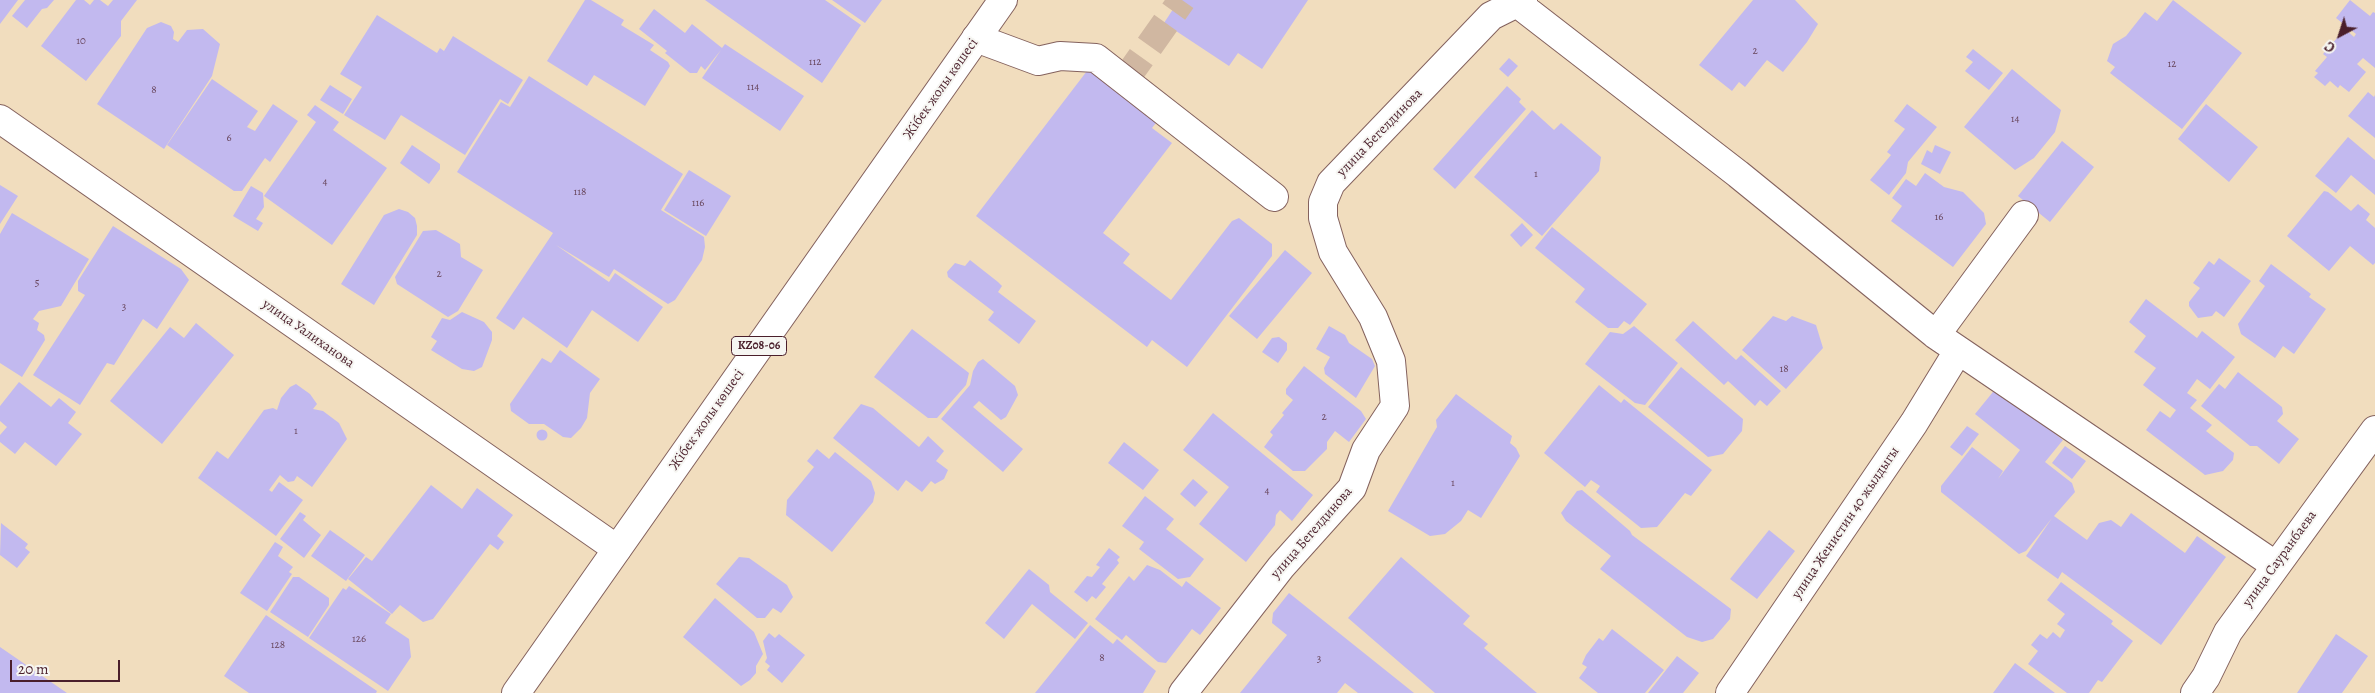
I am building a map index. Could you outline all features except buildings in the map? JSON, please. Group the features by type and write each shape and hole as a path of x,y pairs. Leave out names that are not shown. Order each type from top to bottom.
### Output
{"main road":[{"name":"Жібек жолы көшесі","path":"516,693 1003,0"},
{"path":"1518,1 1738,174 1936,335 2275,565"},
{"name":"улица Бегелдинова","path":"1184,693 1281,567 1352,488 1366,450 1396,406 1391,361 1373,317 1333,252 1322,218 1323,202 1331,183 1491,16 1518,1"},
{"path":"976,38 1038,61 1060,56 1096,58 1274,197"},
{"name":"улица Уалиханова","path":"0,119 617,549"},
{"path":"1936,335 2024,215"},
{"name":"улица Женистин 40 жылдыгы","path":"1730,693 1914,423 1958,351"},
{"name":"улица Сауранбаева","path":"2195,693 2206,677 2228,632 2375,430"}],"tunnel":[{"path":"1125,80 1182,0"}]}
